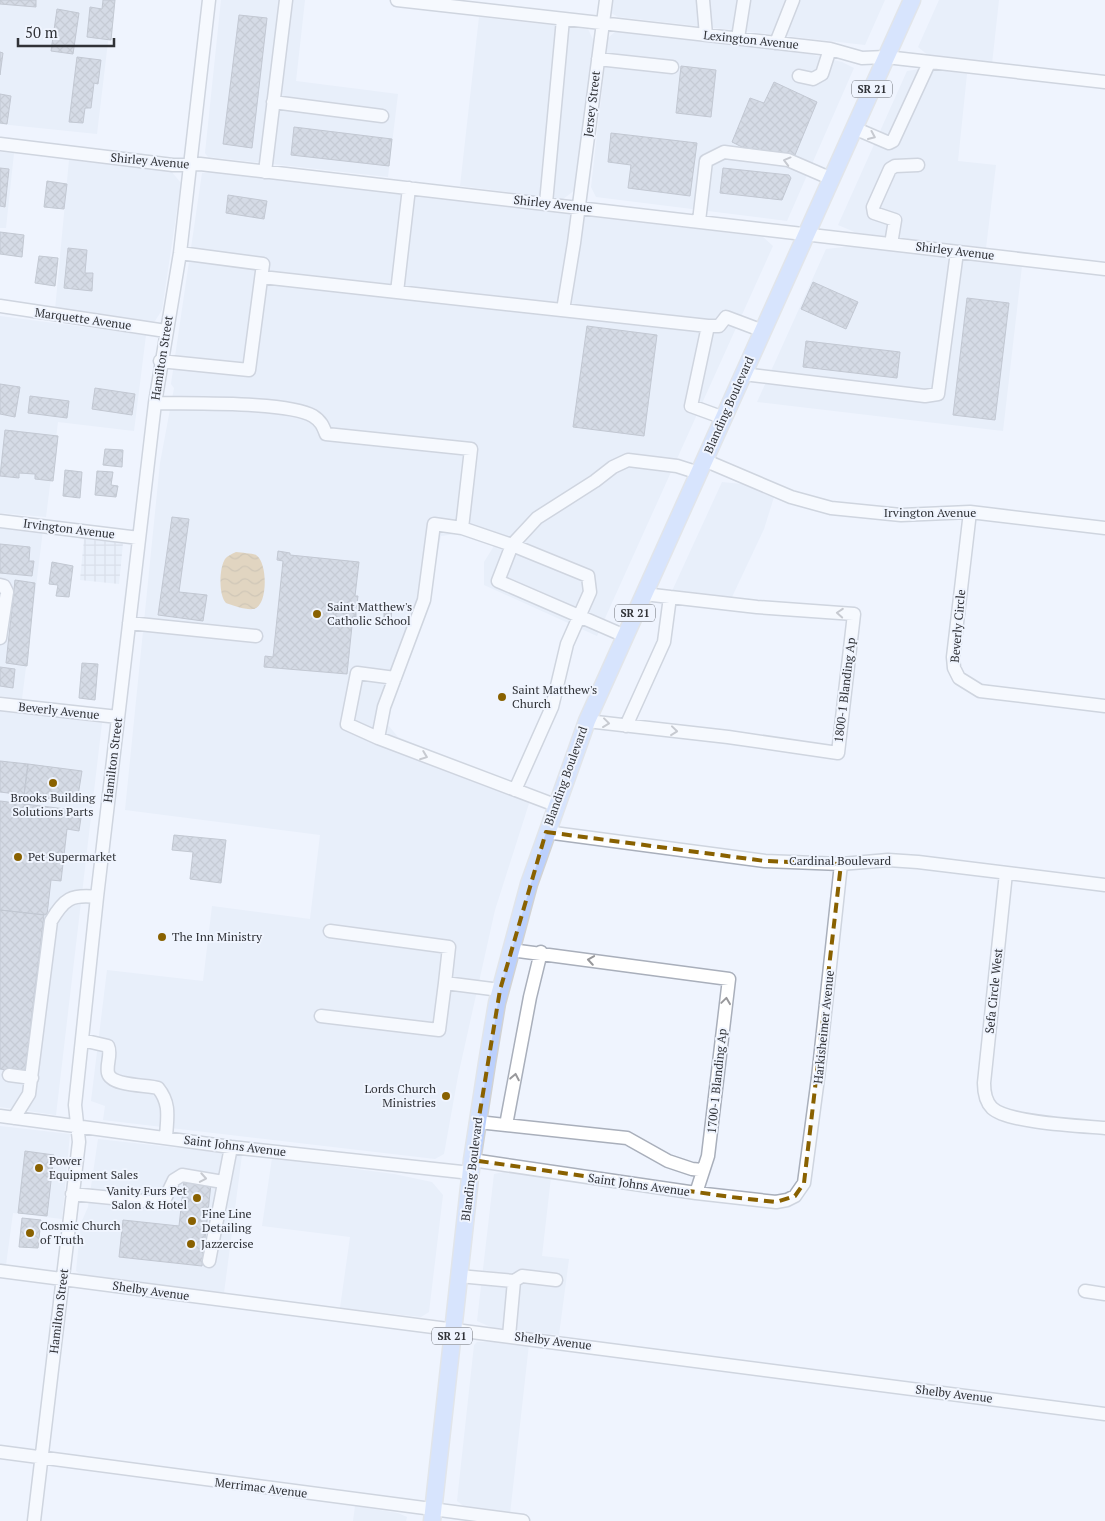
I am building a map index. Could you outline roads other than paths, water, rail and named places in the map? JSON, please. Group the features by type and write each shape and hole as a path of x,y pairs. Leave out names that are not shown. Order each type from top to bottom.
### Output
{"main road":[{"name":"Blanding Boulevard","path":"432,1515 471,1167 500,990 546,832 587,720 912,0"}],"street":[{"name":"Hamilton Street","path":"34,1521 78,1142 75,1105 97,897 160,361 180,253 209,0"},
{"path":"265,172 286,0"},
{"name":"Lexington Avenue","path":"397,0 830,49 862,58 886,57 1105,82"},
{"name":"Jersey Street","path":"563,310 579,207 606,0"},
{"path":"703,0 706,35"},
{"path":"738,38 744,0"},
{"path":"776,43 793,0"},
{"path":"546,203 563,19"},
{"path":"799,76 813,79 822,74 830,49"},
{"path":"598,59 672,67"},
{"path":"854,128 889,143 893,141 929,62"},
{"path":"273,102 382,116"},
{"name":"Shirley Avenue","path":"0,144 172,165 265,172 699,220 1105,269"},
{"path":"699,220 706,161 724,152 788,160 832,179"},
{"path":"891,244 895,220 874,213 873,207 890,169 895,166 918,165"},
{"path":"397,292 409,188"},
{"path":"743,374 926,396 938,394 957,252"},
{"path":"160,361 249,370 263,264 180,253"},
{"path":"262,277 708,326 719,326 726,316 763,331"},
{"name":"Marquette Avenue","path":"0,306 166,331"},
{"path":"708,326 691,406 724,418"},
{"path":"155,403 246,405 303,411 314,416 322,424 326,434 471,449 462,528"},
{"name":"Irvington Avenue","path":"512,545 538,518 596,482 613,467 628,460 701,467 831,508 901,515 970,512 1105,528"},
{"name":"Beverly Circle","path":"970,512 953,657 954,668 960,678 980,691 1105,706"},
{"name":"Irvington Avenue","path":"0,521 139,538"},
{"path":"378,738 384,707 424,600 434,524 462,528 512,545 588,576 590,592 567,644 552,708 515,790"},
{"path":"512,545 498,581 625,636"},
{"path":"0,585 4,586 7,592 0,638"},
{"name":"1800-1 Blanding Ap","path":"587,720 728,737 838,753 854,614 757,607 644,594"},
{"path":"626,726 664,642 670,598"},
{"path":"129,623 256,636"},
{"path":"395,678 357,673 347,724 378,738 555,806"},
{"name":"Beverly Avenue","path":"0,704 118,717"},
{"name":"Cardinal Boulevard","path":"546,832 765,861 841,864 895,861 1105,885"},
{"name":"Harkisheimer Avenue","path":"801,1189 804,1182 818,1078 841,864"},
{"name":"Sefa Circle West","path":"1006,873 984,1083 985,1096 991,1107 1011,1117 1105,1128"},
{"path":"14,1118 29,1094 51,921 58,908 72,897 97,897"},
{"path":"321,1016 439,1030 449,946 330,931"},
{"name":"1700-1 Blanding Ap","path":"511,950 541,952 647,969 729,979 708,1156 702,1170"},
{"path":"506,1125 530,997 541,952"},
{"path":"445,983 500,990"},
{"path":"82,1040 108,1046 108,1074 110,1078 121,1083 158,1088 165,1096 168,1108 166,1137"},
{"path":"9,1075 32,1078"},
{"name":"Saint Johns Avenue","path":"0,1116 231,1147 471,1167 776,1202 795,1196 801,1189"},
{"path":"478,1122 627,1138 668,1161 692,1169 702,1170 696,1193"},
{"path":"209,1261 231,1147"},
{"path":"72,1194 163,1203 174,1180 182,1175 223,1182"},
{"name":"Shelby Avenue","path":"0,1271 63,1278 212,1300 453,1328 1105,1414"},
{"path":"459,1276 514,1281 522,1276 556,1280"},
{"path":"509,1336 514,1281"},
{"path":"1085,1291 1105,1294"},
{"name":"Merrimac Avenue","path":"0,1452 432,1515 523,1521"}],"water":[{"path":"236,552 256,555 263,566 264,592 259,606 254,609 226,603 222,595 220,583 222,565 229,555"}],"place":[{"name":"Saint Matthew's Catholic School","path":"317,614"},
{"name":"Saint Matthew's Church","path":"502,697"},
{"name":"Brooks Building Solutions Parts","path":"53,783"},
{"name":"Pet Supermarket","path":"18,857"},
{"name":"The Inn Ministry","path":"162,937"},
{"name":"Lords Church Ministries","path":"446,1096"},
{"name":"Power Equipment Sales","path":"39,1168"},
{"name":"Vanity Furs Pet Salon & Hotel","path":"197,1198"},
{"name":"Fine Line Detailing","path":"192,1221"},
{"name":"Cosmic Church of Truth","path":"30,1233"},
{"name":"Jazzercise","path":"191,1244"}]}
